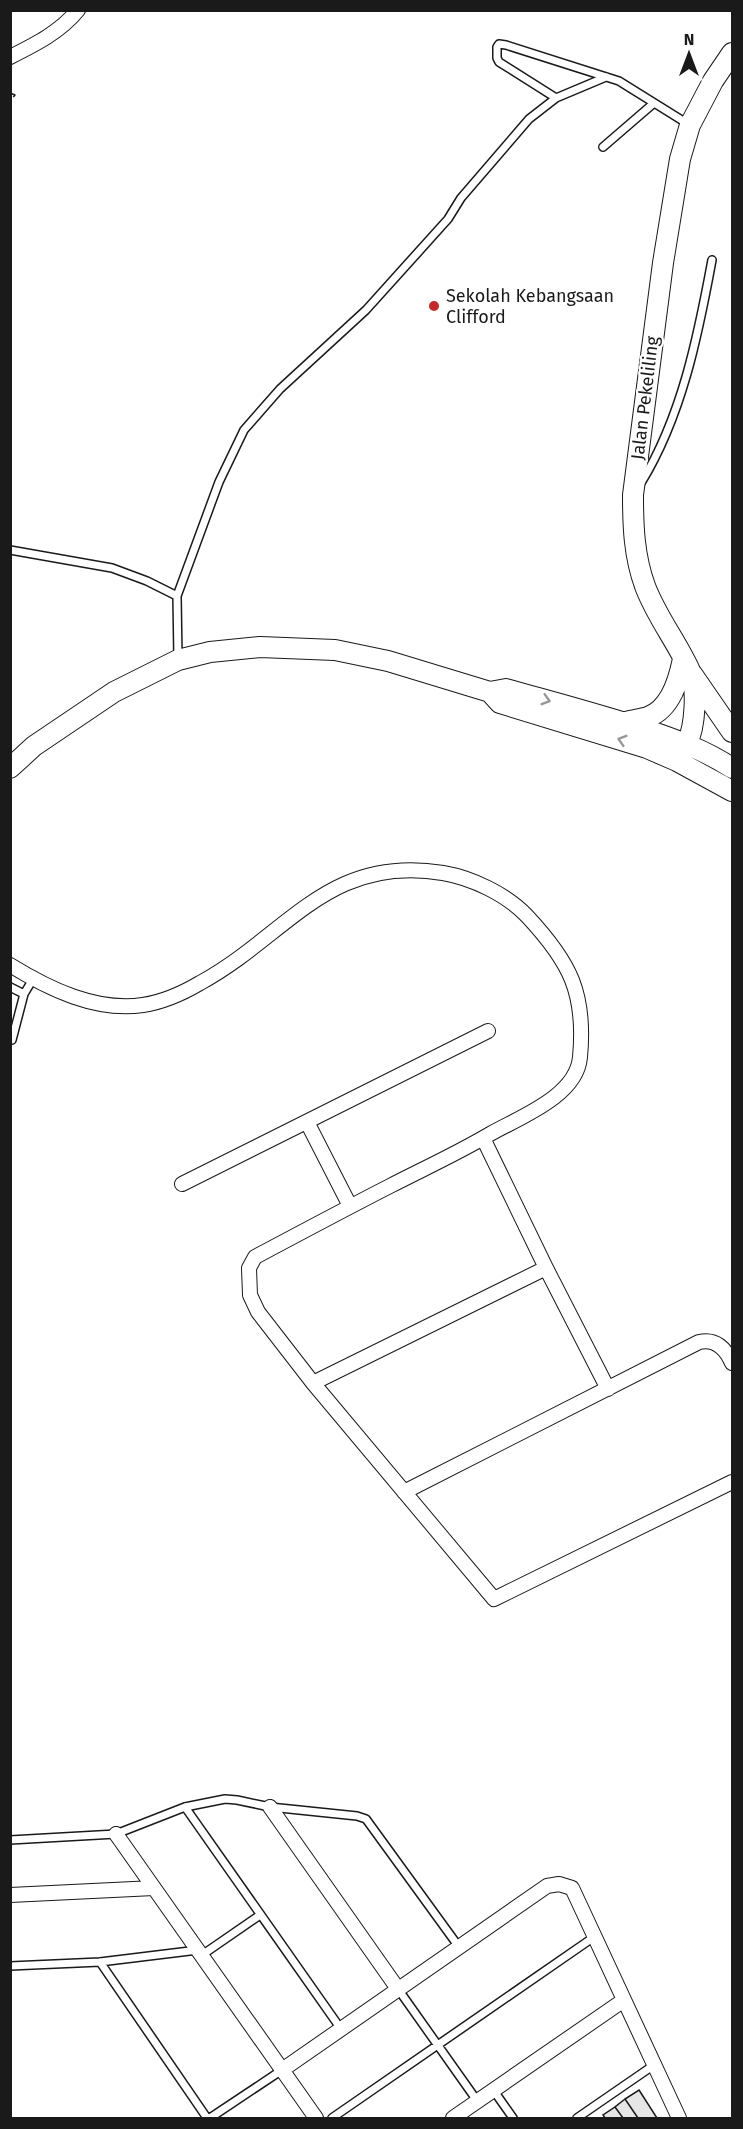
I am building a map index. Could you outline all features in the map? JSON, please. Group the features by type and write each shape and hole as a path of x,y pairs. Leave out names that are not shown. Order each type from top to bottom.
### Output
{"street":[{"path":"10,57 45,39 67,24 78,10"},
{"name":"Jalan Pekeliling","path":"687,743 694,722 687,666 645,586 637,558 633,528 633,495 663,263 678,170 690,125 713,81 732,53"},
{"path":"10,768 33,746 114,692 178,660 210,652 260,647 335,650 388,661 490,692 501,703 647,748 702,773 732,790"},
{"path":"622,722 650,717 658,711 669,699 687,666 732,732"},
{"path":"490,692 506,688 622,722 687,743 711,754 732,768"},
{"path":"647,748 687,743"},
{"path":"687,743 702,773"},
{"path":"10,965 33,979 73,996 119,1007 155,1002 193,987 220,972 321,895 345,882 369,874 396,870 422,870 454,875 488,888 519,908 546,936 564,961 576,990 581,1014 579,1067 573,1079 561,1093 483,1138 255,1257 249,1268 250,1295 258,1312 313,1383 494,1599 732,1482"},
{"path":"182,1184 489,1031"},
{"path":"307,1122 350,1206"},
{"path":"483,1138 608,1389"},
{"path":"313,1383 546,1268"},
{"path":"404,1492 699,1342 706,1341 721,1346 732,1363"},
{"path":"270,1807 398,1989"},
{"path":"116,1834 316,2118"},
{"path":"282,2070 547,1886 559,1884 572,1888 679,2118"},
{"path":"10,1895 154,1888"},
{"path":"453,2118 624,2000"}],"lane":[{"path":"556,99 500,62 495,50 499,44 619,81 690,125"},
{"path":"178,660 177,596 219,482 244,430 280,389 366,310 448,219 461,198 529,119 556,99 606,77"},
{"path":"603,147 654,103"},
{"path":"633,495 650,468 676,407 699,335 712,260"},
{"path":"10,550 112,568 147,581 177,596"},
{"path":"12,1040 24,994 33,979"},
{"path":"10,987 24,994"},
{"path":"10,1840 116,1834 185,1807 225,1799 270,1807 357,1816 366,1819 459,1947"},
{"path":"185,1807 341,2029"},
{"path":"10,1966 100,1962 200,1953 260,1915"},
{"path":"332,2118 594,1936"},
{"path":"100,1962 208,2118 282,2070"},
{"path":"398,1989 477,2102"},
{"path":"577,2118 654,2065"},
{"path":"494,2091 513,2118"}],"building":[{"path":"639,2090 657,2118 638,2118 625,2099"},
{"path":"625,2099 638,2118 623,2118 615,2107"},
{"path":"615,2107 623,2118 605,2118 603,2115"}],"fence":[{"path":"10,93 15,95 10,101"}],"place":[{"name":"Sekolah Kebangsaan Clifford","path":"434,306"}]}
